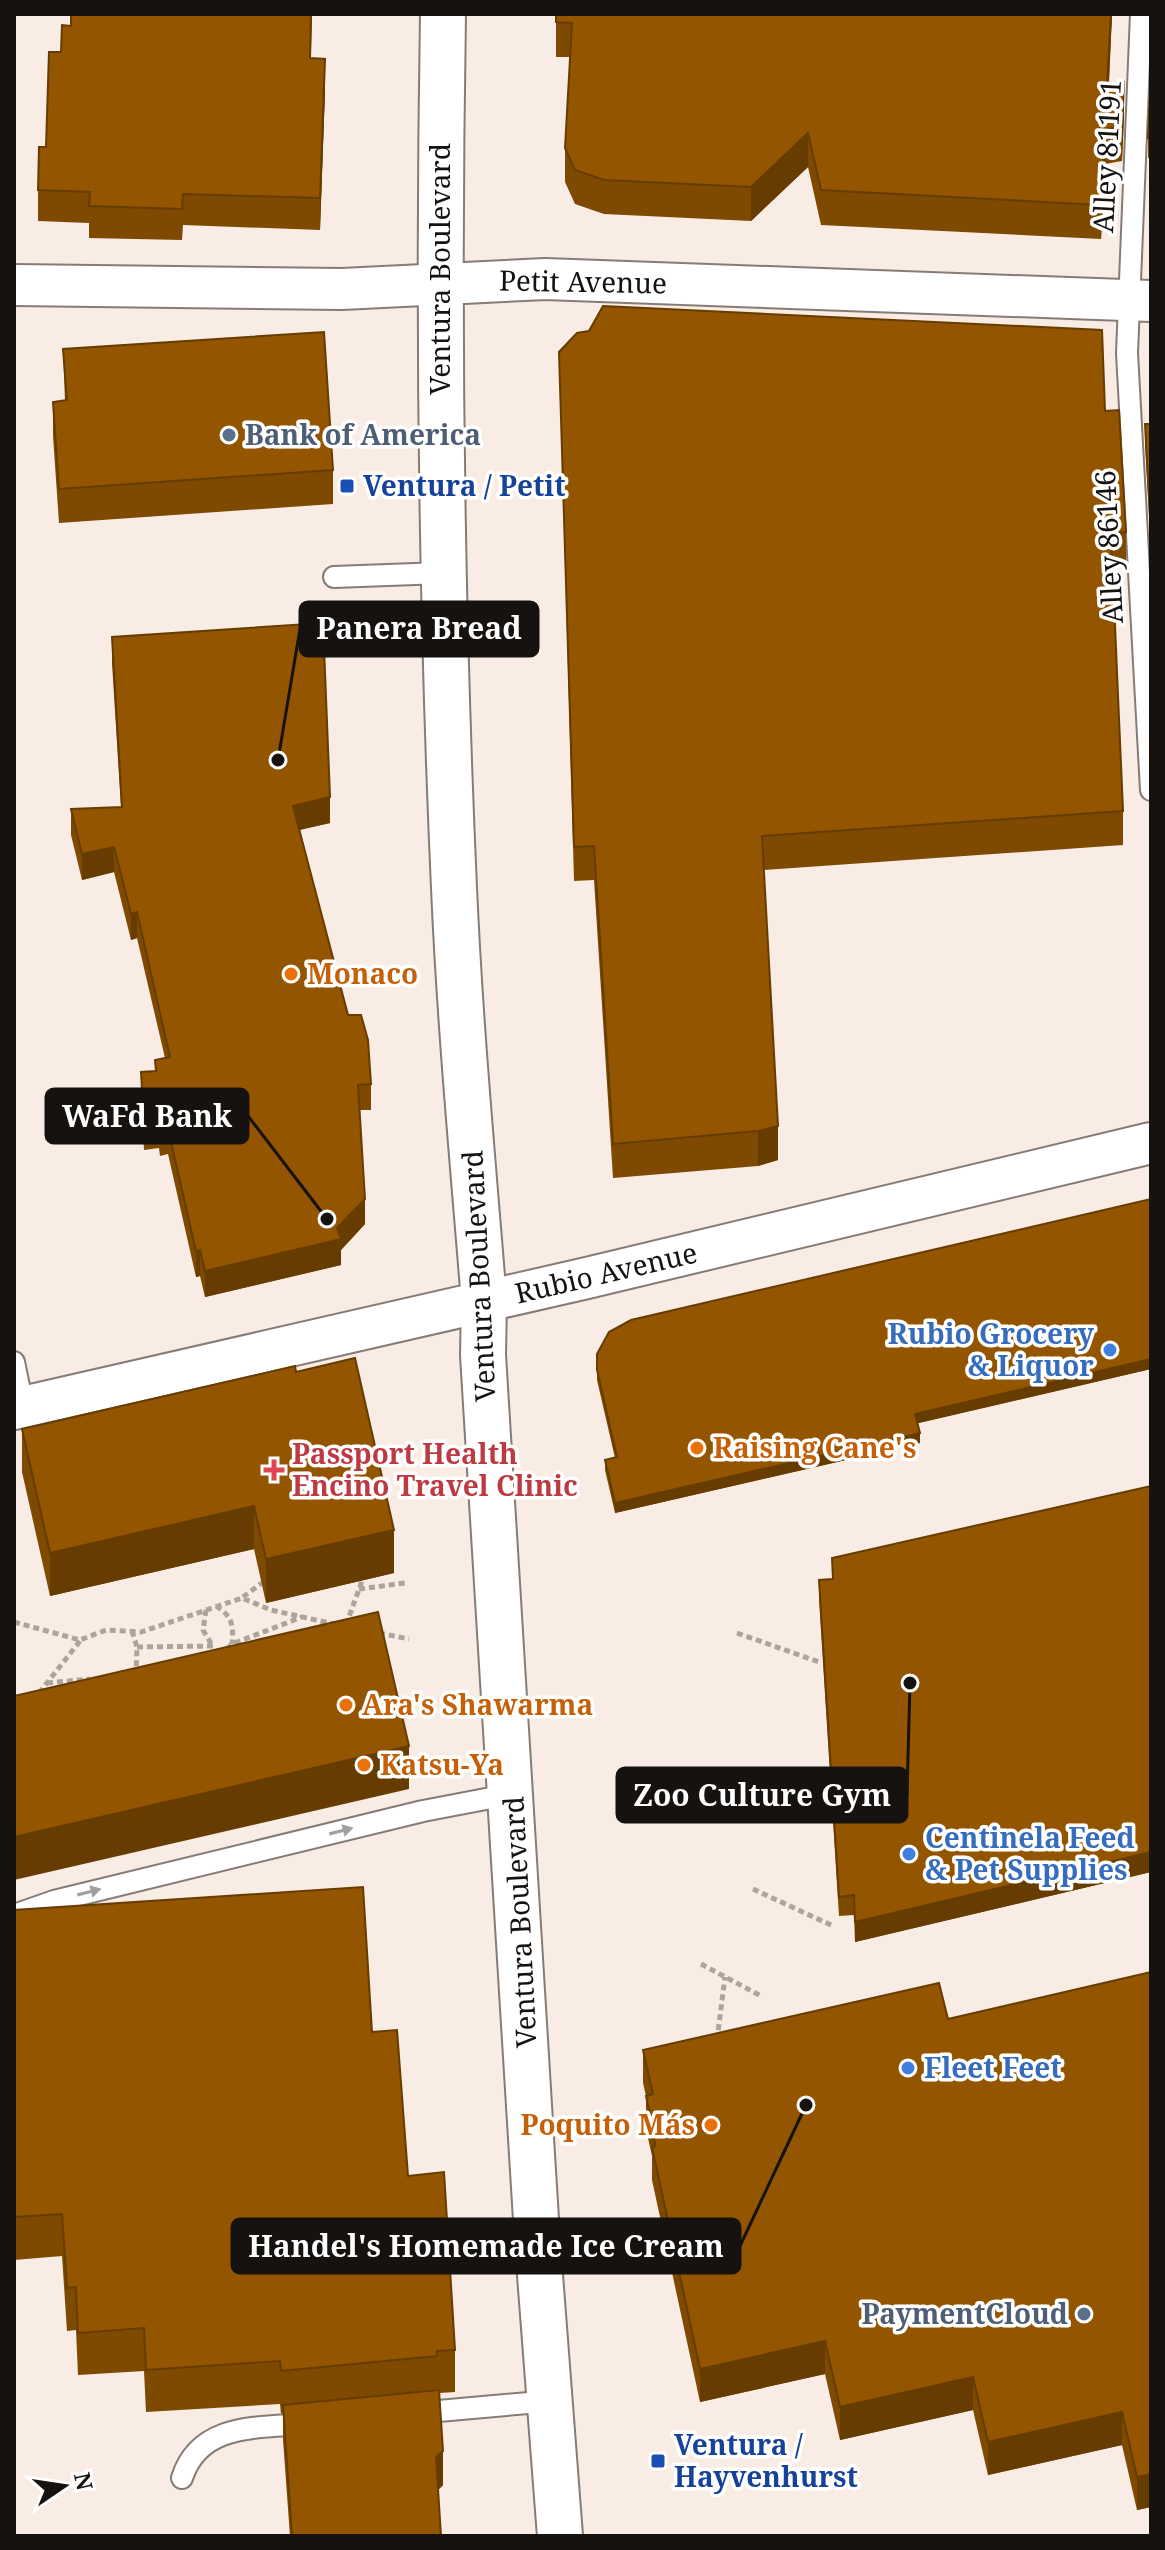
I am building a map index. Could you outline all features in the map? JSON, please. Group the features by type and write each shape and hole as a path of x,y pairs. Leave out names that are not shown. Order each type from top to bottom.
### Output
{"main road":[{"name":"Ventura Boulevard","path":"443,14 439,283 442,573 454,891 484,1301 483,1355 537,2236 560,2536"}],"street":[{"name":"Petit Avenue","path":"14,285 342,289 545,279 1139,301"},
{"name":"Rubio Avenue","path":"19,1407 1151,1143"}],"lane":[{"name":"Alley 81191","path":"1139,301 1141,14"},
{"name":"Alley 86146","path":"1139,301 1127,353 1151,790"},
{"path":"334,577 442,573"},
{"path":"14,1362 19,1407"},
{"path":"14,1915 54,1901 423,1811 512,1794"},
{"path":"402,2415 551,2401"},
{"path":"182,2478 188,2459 206,2441 236,2431 327,2422"}],"path":[{"path":"344,1639 345,1626 362,1581"},
{"path":"30,1704 80,1640 106,1630 141,1632 242,1598 262,1583"},
{"path":"359,1589 405,1583"},
{"path":"242,1598 302,1617 359,1629"},
{"path":"216,1605 228,1613 232,1622 232,1644"},
{"path":"206,1609 203,1630 213,1646"},
{"path":"137,1647 213,1646 224,1652 232,1644 302,1617"},
{"path":"14,1622 80,1640"},
{"path":"132,1631 137,1647 136,1674"},
{"path":"373,1632 409,1639"},
{"path":"737,1633 819,1662"},
{"path":"121,1676 144,1676"},
{"path":"47,1683 106,1677"},
{"path":"753,1889 833,1926"},
{"path":"701,1964 761,1996"},
{"path":"715,2051 725,1977"}],"building":[{"path":"71,14 311,14 310,58 325,59 320,198 183,194 182,209 89,206 90,192 38,190 39,147 46,147 49,52 61,52 62,25 71,26"},
{"path":"556,14 1111,14 1107,84 1124,82 1122,127 1105,129 1101,205 821,190 808,133 751,187 604,180 575,170 565,148 572,23 556,22"},
{"path":"1150,93 1151,138 1148,138"},
{"path":"603,306 1102,330 1105,411 1119,410 1126,532 1111,533 1123,811 762,836 778,1126 758,1131 613,1144 594,846 574,847 559,352 577,333 589,331"},
{"path":"324,332 333,470 59,489 53,402 67,400 63,349"},
{"path":"1145,424 1151,424 1151,533"},
{"path":"323,623 330,797 293,806 348,1015 361,1015 368,1040 371,1084 358,1085 365,1199 337,1228 341,1239 205,1271 200,1250 196,1251 168,1129 160,1130 159,1123 144,1124 141,1072 156,1071 155,1060 170,1057 137,912 131,914 114,847 82,854 71,809 122,807 112,637"},
{"path":"1151,1199 1151,1359 915,1414 920,1433 615,1503 605,1460 617,1457 597,1370 597,1354 609,1332 631,1320"},
{"path":"355,1358 394,1530 266,1559 254,1506 50,1553 22,1429 295,1366 296,1372"},
{"path":"1151,1486 1151,1852 855,1922 854,1895 839,1897 819,1580 833,1579 832,1558"},
{"path":"378,1612 409,1746 14,1837 14,1696"},
{"path":"363,1887 372,2032 397,2030 408,2176 444,2172 455,2350 437,2351 437,2356 281,2371 280,2361 146,2370 144,2328 78,2333 76,2287 67,2288 62,2214 14,2217 14,1910"},
{"path":"1151,1972 1151,2474 1137,2477 1122,2412 988,2442 973,2377 840,2407 825,2341 700,2369 652,2147 655,2146 654,2132 646,2096 653,2094 643,2050 939,1983 948,2019"},
{"path":"439,2390 443,2451 436,2457 441,2536 292,2536 283,2405"}],"place":[{"name":"Bank of America","path":"229,435"},
{"name":"Ventura / Petit","path":"347,486"},
{"name":"Panera Bread","path":"278,760"},
{"name":"Monaco","path":"291,974"},
{"name":"WaFd Bank","path":"327,1219"},
{"name":"Rubio Grocery & Liquor","path":"1110,1350"},
{"name":"Raising Cane's","path":"697,1448"},
{"name":"Passport Health Encino Travel Clinic","path":"274,1470"},
{"name":"Zoo Culture Gym","path":"910,1683"},
{"name":"Ara's Shawarma","path":"346,1705"},
{"name":"Katsu-Ya","path":"364,1765"},
{"name":"Centinela Feed & Pet Supplies","path":"909,1854"},
{"name":"Fleet Feet","path":"908,2068"},
{"name":"Handel's Homemade Ice Cream","path":"806,2105"},
{"name":"Poquito Más","path":"711,2125"},
{"name":"PaymentCloud","path":"1084,2314"},
{"name":"Ventura / Hayvenhurst","path":"658,2461"}]}
